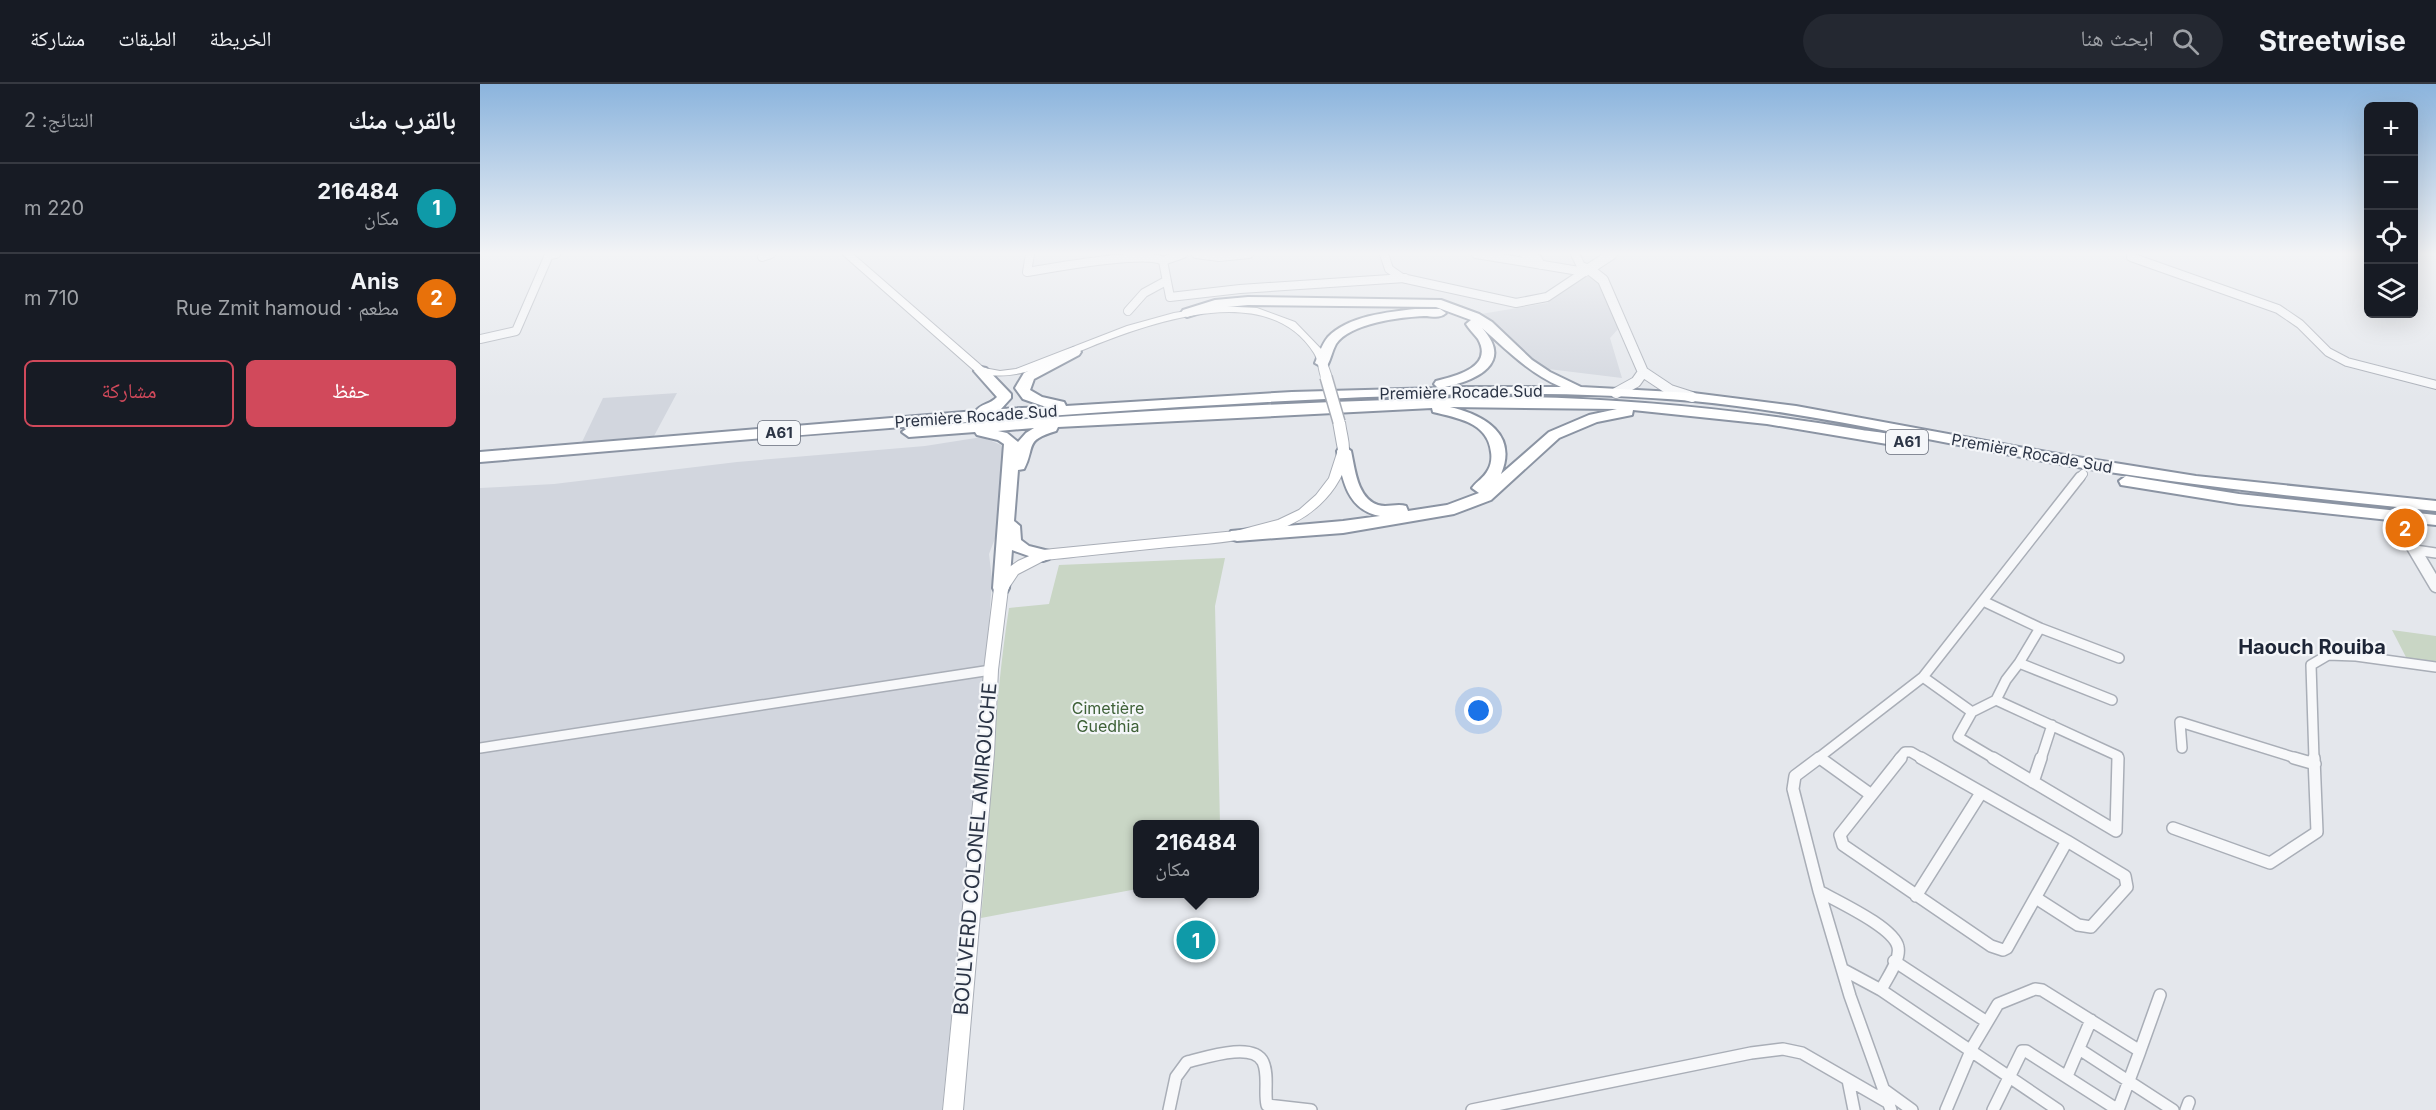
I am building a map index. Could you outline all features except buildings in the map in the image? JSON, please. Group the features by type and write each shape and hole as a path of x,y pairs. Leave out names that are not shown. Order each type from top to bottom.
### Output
{"highway":[{"path":"1187,313 1215,304 1238,302"},
{"path":"1331,302 1437,303 1456,308 1475,317 1536,370 1586,392"},
{"path":"1322,363 1334,339 1364,324 1396,316 1448,314 1464,319 1484,336 1489,345 1490,354 1485,365 1472,375 1457,381 1394,392"},
{"path":"1074,352 1029,376 1022,387 1023,392 1035,400 1075,416"},
{"path":"964,422 997,406 1004,398 1002,391 981,371"},
{"name":"Première Rocade Sud","path":"1075,416 1394,392 1586,392 1693,397 1796,410 2052,458 2196,481 2436,506"},
{"name":"Première Rocade Sud","path":"480,457 1075,416 1374,405 1531,402 1660,408 1790,421 2083,474 2239,499 2436,520"},
{"path":"1344,452 1356,498 1371,508 1382,511 1444,502 1469,494 1484,486 1498,469 1500,459 1493,435 1483,425 1467,416 1439,410 1374,405"},
{"path":"1237,536 1343,527 1449,510 1486,496 1535,450 1569,427 1594,418 1660,408"},
{"path":"1043,555 1024,550 1013,543 1020,448 1026,439 1039,431 1075,416"},
{"path":"964,422 1002,436 1011,442 1001,588"},
{"name":"Première Rocade Sud","path":"480,466 964,422"}],"main road":[{"path":"902,302 981,371 1000,374 1018,372 1135,327 1187,313 1229,310 1272,316 1301,331 1319,352 1339,422 1344,452 1341,464 1329,488 1306,511 1279,525 1237,536 1043,555 1013,571 1001,588"},
{"name":"BOULVERD COLONEL AMIROUCHE","path":"952,1110 986,753 991,670 1001,588"}],"street":[{"path":"480,339 516,331 530,302"},
{"path":"1128,311 1136,302"},
{"path":"1511,302 1535,302"},
{"path":"1613,302 1643,372 1670,390 1693,397"},
{"path":"2258,302 2278,309 2300,324 2328,352 2347,362 2436,385"},
{"path":"1616,393 1631,387 1643,372"},
{"path":"1889,1106 1842,969 1819,891 1793,789 1795,776 1923,677 2083,474"},
{"path":"2394,515 2436,586"},
{"path":"2415,550 2436,553"},
{"path":"1983,601 2040,628 2119,658"},
{"path":"1996,700 2118,756 2116,831 1958,737 1972,712 1996,700 2006,680 2040,628"},
{"path":"2173,828 2270,863 2316,832 2311,664 2328,655 2356,656 2436,667"},
{"path":"2019,663 2112,700"},
{"path":"480,748 991,670"},
{"path":"1923,677 1972,712"},
{"path":"2182,748 2180,722 2315,764"},
{"path":"2033,782 2052,725"},
{"path":"2036,897 2079,925 2091,927 2127,887 2125,876 2067,841 1908,751 1870,794 1840,835 1843,845 1858,857 1991,946 2003,950 2007,948 2067,841"},
{"path":"1820,758 1870,794"},
{"path":"1916,897 1981,793"},
{"path":"1819,891 1883,928 1898,946 1881,990"},
{"path":"1894,961 1987,1022"},
{"path":"1842,969 1881,990 2055,1109"},
{"path":"1946,1110 1971,1052 1998,1004 2035,989 2042,990 2140,1051"},
{"path":"1993,1110 2022,1051 2026,1051 2118,1110 2160,995"},
{"path":"2067,1076 2091,1020"},
{"path":"2079,1048 2173,1110"},
{"path":"1472,1110 1751,1053 1783,1049 1802,1053 1889,1106"},
{"path":"1169,1110 1175,1078 1180,1066 1187,1062 1241,1051 1258,1055 1263,1062 1267,1105 1311,1110"},
{"path":"1848,1080 1854,1110"},
{"path":"1883,1089 1912,1110"}],"shaded area":[{"path":"1607,302 1618,329 1610,338 1622,378 1540,368 1481,314 1547,303"},
{"path":"677,393 654,436 582,442 603,398"},
{"path":"982,437 1001,445 1006,461 999,528 989,554 992,579 986,670 942,1110 480,1110 480,488 554,484 737,462 925,446"}],"green space":[{"name":"Cimetière Guedhia","path":"1225,558 1215,606 1220,820 1133,820 1133,890 981,918 996,723 1009,608 1049,604 1059,565"},
{"path":"2392,630 2436,636 2436,665 2408,661"}],"place":[{"name":"Anis","path":"2405,528"},
{"name":"216484","path":"1196,940"}],"district":[{"name":"Haouch Rouiba","path":"2312,647"}]}
